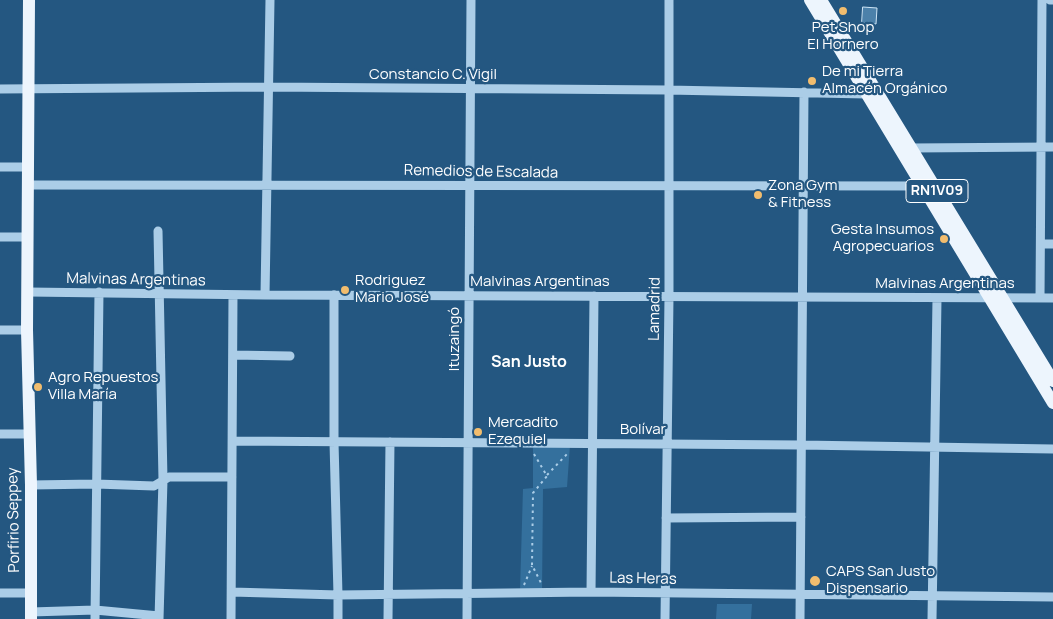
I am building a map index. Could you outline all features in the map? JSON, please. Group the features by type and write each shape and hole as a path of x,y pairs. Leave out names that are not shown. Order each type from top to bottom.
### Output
{"main road":[{"name":"Porfirio Seppey","path":"30,0 27,330 31,616"},
{"name":"RN1V09","path":"810,0 867,94 929,186 997,298 1053,381"},
{"name":"RN1V09","path":"821,0 911,148 929,186"},
{"name":"RN1V09","path":"997,298 1053,403"}],"street":[{"path":"265,295 270,0"},
{"name":"Ituzaingó","path":"468,619 471,0"},
{"name":"Lamadrid","path":"665,619 669,297 669,0"},
{"path":"821,0 830,0"},
{"path":"1040,298 1042,0"},
{"name":"Constancio C. Vigil","path":"0,89 268,87 668,90 867,94"},
{"path":"800,619 804,92"},
{"path":"911,148 1053,147"},
{"path":"0,167 28,167"},
{"name":"Remedios de Escalada","path":"28,185 929,186"},
{"path":"31,616 95,614 159,617 163,480 158,231"},
{"path":"0,237 28,237"},
{"path":"1041,244 1053,244"},
{"name":"Malvinas Argentinas","path":"28,292 233,295 1053,298"},
{"path":"95,614 99,292"},
{"path":"231,619 233,295"},
{"path":"334,295 334,442 338,619"},
{"path":"591,592 594,296"},
{"path":"932,619 937,298"},
{"path":"0,330 27,330"},
{"path":"233,355 290,356"},
{"path":"0,434 28,434"},
{"name":"Bolívar","path":"233,441 802,444 1053,449"},
{"path":"388,619 390,442"},
{"path":"30,485 96,484 154,486 168,477 232,477"},
{"path":"666,518 801,518"},
{"name":"Las Heras","path":"232,592 338,594 591,592 1053,597"},
{"path":"0,593 31,593"}],"path":[{"path":"524,585 532,565 533,493 568,453"},
{"path":"534,454 547,476"},
{"path":"532,565 541,583"}],"shaded area":[{"path":"570,445 567,487 543,489 542,591 520,591 523,489 533,488 533,446"},
{"path":"717,604 752,604 751,619 716,619"}],"building":[{"path":"863,7 877,8 876,24 862,23"}],"place":[{"name":"Pet Shop El Hornero","path":"843,11"},
{"name":"De mi Tierra Almacén Orgánico","path":"812,81"},
{"name":"Zona Gym & Fitness","path":"758,195"},
{"name":"Gesta Insumos Agropecuarios","path":"944,239"},
{"name":"Rodriguez Mario José","path":"345,290"},
{"name":"Agro Repuestos Villa María","path":"38,387"},
{"name":"Mercadito Ezequiel","path":"478,432"},
{"name":"CAPS San Justo Dispensario","path":"815,581"}],"district":[{"name":"San Justo","path":"529,363"}]}
